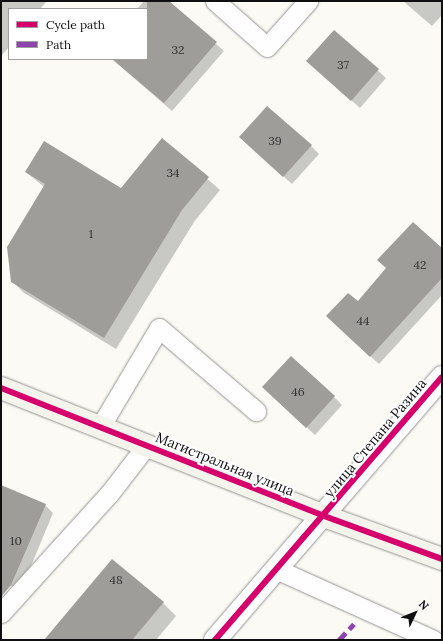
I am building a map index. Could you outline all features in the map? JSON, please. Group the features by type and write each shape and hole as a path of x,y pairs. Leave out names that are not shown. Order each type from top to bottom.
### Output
{"street":[{"name":"улица Степана Разина","path":"215,640 324,516 442,377"},
{"name":"Магистральная улица","path":"1,388 324,516 442,559"}],"lane":[{"path":"215,1 267,47 308,1"},
{"path":"100,427 159,328 256,411"},
{"path":"1,613 109,494 146,446"},
{"path":"276,569 433,640"}],"building":[{"path":"147,1 169,1 217,42 164,103 113,60 148,60"},
{"path":"334,30 379,69 351,101 306,61"},
{"path":"267,106 312,145 283,177 239,137"},
{"path":"162,138 209,177 182,210 104,338 11,282 7,247 45,184 25,172 44,141 121,188"},
{"path":"413,222 442,248 442,278 370,357 326,316 348,293 358,301 386,268 377,260"},
{"path":"291,356 335,396 306,428 262,387"},
{"path":"1,485 46,504 11,585 1,597"},
{"path":"112,559 164,602 132,640 44,640"}],"marked path":[{"path":"339,640 354,624"}],"cycle path":[{"path":"215,640 442,377"},
{"path":"1,388 324,516 442,559"}]}
